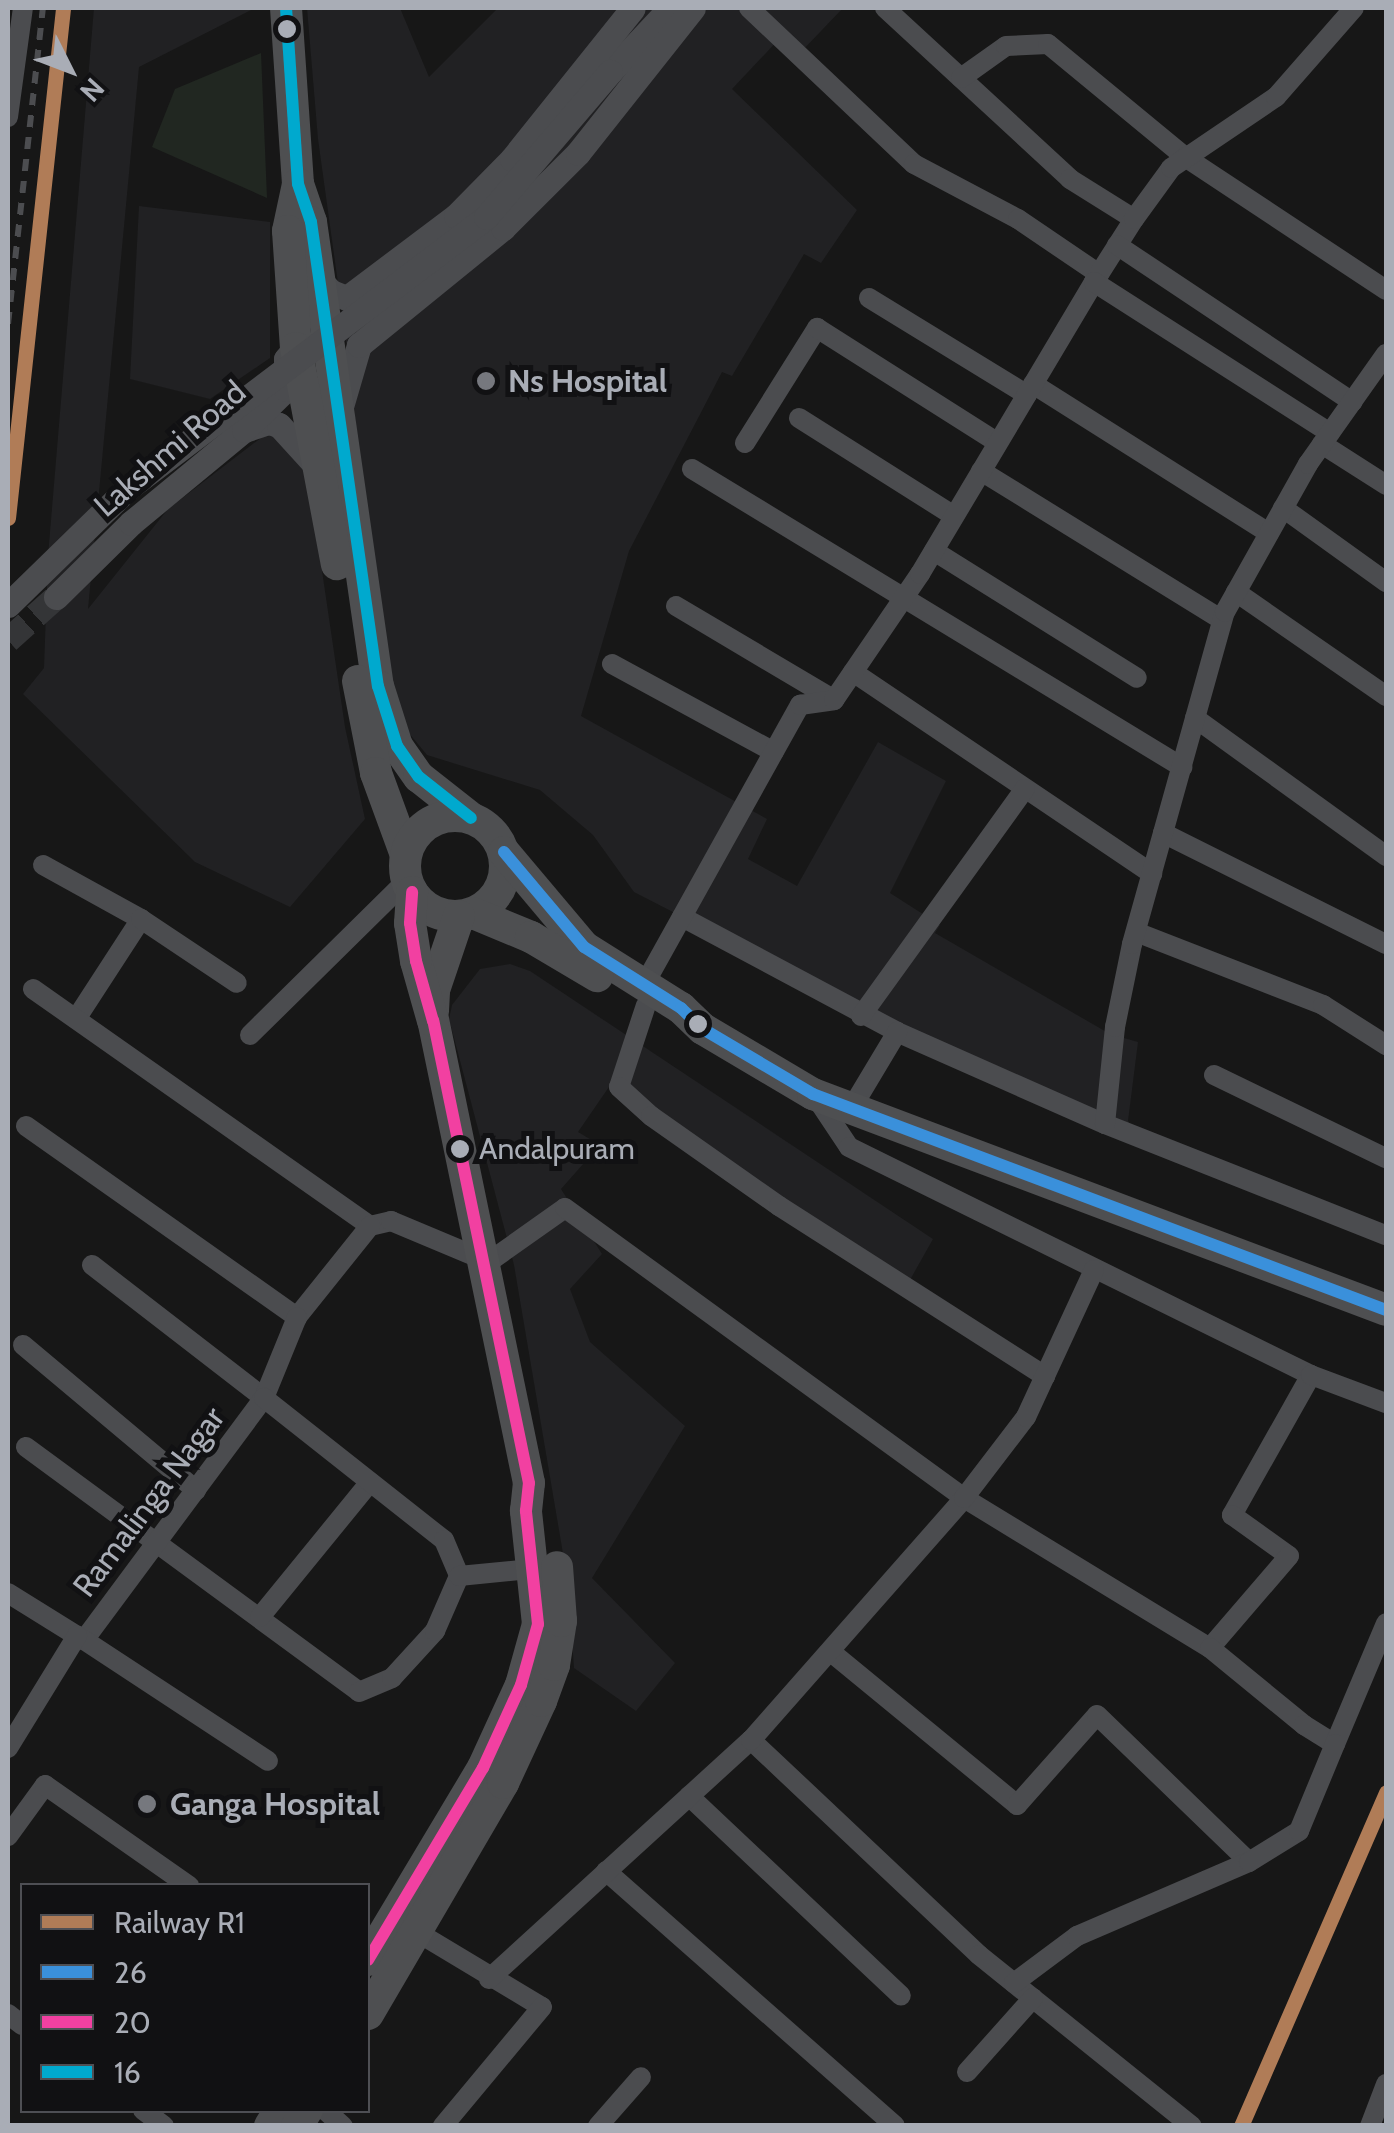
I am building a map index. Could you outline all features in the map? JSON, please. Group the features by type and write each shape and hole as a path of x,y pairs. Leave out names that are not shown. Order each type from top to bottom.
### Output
{"main road":[{"path":"286,8 298,184 311,222 316,276 334,308 337,420 378,686 398,746 419,777 496,837 504,852 584,947 645,995"},
{"path":"298,184 288,231 296,348 376,774 408,876 432,910 466,914 549,947 645,995 681,1008 703,1029 813,1094 1386,1310"},
{"path":"370,1958 405,1924 502,1783 554,1665 560,1621 546,1568 545,1508 529,1483 410,923 408,876 412,840 438,819 470,818"},
{"path":"433,1020 434,990 466,914 496,894 505,867 504,852"},
{"path":"370,2009 405,1924"}],"street":[{"path":"8,117 22,8"},
{"name":"Lakshmi Road","path":"56,597 132,523 286,390 286,359 334,308 414,250 467,205 512,159 633,8"},
{"path":"8,605 128,488 281,368 356,320 486,217 670,8"},
{"path":"337,420 359,345 503,228 578,153 692,8"},
{"path":"749,8 914,164 1018,219 1386,485"},
{"path":"885,8 1070,180 1134,219"},
{"path":"1045,1376 779,1206 651,1116 619,1087 645,995 682,917 800,705 834,700 934,551 1097,278 1171,168 1276,98 1354,8"},
{"path":"961,78 1006,46 1048,44 1185,156 1386,290"},
{"path":"1117,246 1352,402"},
{"path":"869,298 1269,533"},
{"path":"745,443 817,328 998,444"},
{"path":"1104,1124 1115,1028 1136,932 1223,616 1326,439 1352,402 1379,380 1386,354"},
{"path":"800,418 954,516"},
{"path":"244,430 269,422 279,424 321,472"},
{"path":"692,469 1182,766"},
{"path":"981,471 1223,616 1257,607"},
{"path":"1283,508 1386,582"},
{"path":"934,551 1138,678"},
{"path":"1236,592 1386,696"},
{"path":"676,606 834,700"},
{"path":"612,664 774,752"},
{"path":"853,672 1152,874"},
{"path":"1195,718 1386,856"},
{"path":"861,1016 1026,789"},
{"path":"1163,832 1386,944"},
{"path":"44,865 141,919 236,984"},
{"path":"250,1035 408,876"},
{"path":"682,917 861,1016 1104,1124 1385,1230"},
{"path":"76,1019 141,919"},
{"path":"1136,932 1323,1005 1386,1045"},
{"path":"33,989 370,1226"},
{"path":"851,1109 897,1032"},
{"path":"1214,1075 1386,1158"},
{"path":"813,1094 850,1147 1312,1376 1386,1403"},
{"path":"26,1126 296,1318"},
{"path":"92,1265 264,1398 296,1318 370,1226 391,1221 482,1263 565,1208 964,1498 1210,1648 1304,1725 1335,1744"},
{"path":"489,1979 750,1740 964,1498 1026,1418 1094,1270"},
{"path":"23,1346 196,1490"},
{"path":"1210,1648 1289,1556 1232,1515 1312,1376"},
{"name":"Ramalinga Nagar","path":"8,1748 81,1638 264,1398 444,1540 460,1576"},
{"path":"26,1447 359,1692 392,1678 434,1631 460,1576 546,1568"},
{"path":"260,1617 370,1482"},
{"path":"8,1593 268,1761"},
{"path":"1014,1983 1077,1936 1249,1862 1299,1831 1386,1622"},
{"path":"831,1652 1017,1805 1097,1716 1249,1862"},
{"path":"750,1740 1014,1983 1192,2126"},
{"path":"8,1836 45,1785 186,1883"},
{"path":"689,1796 901,1996"},
{"path":"606,1871 895,2126"},
{"path":"405,1924 489,1979 542,2007 444,2126"},
{"path":"967,2072 1033,1998"},
{"path":"598,2126 640,2077"},
{"path":"1377,2122 1386,2084"}],"shaded area":[{"path":"94,8 255,8 139,67 88,609 168,509 262,437 283,434 306,462 345,727 365,819 290,907 195,862 23,694 44,668 48,556"},
{"path":"307,8 400,8 429,77 498,8 843,8 800,53 781,37 732,89 857,210 821,263 804,254 732,376 722,372 629,551 581,716 767,819 748,859 797,886 878,742 946,781 890,893 940,925 935,933 1110,1034 1138,1042 1128,1121 1135,1131 965,1062 634,892 593,835 540,790 427,755 399,721 373,589 350,370 318,139"},
{"path":"261,53 267,198 152,147 175,89"},
{"path":"139,206 270,222 270,358 210,399 130,379"},
{"path":"510,964 530,971 933,1239 906,1287 611,1084 578,1132 600,1145 561,1189 602,1254 570,1289 590,1342 685,1426 592,1578 675,1663 636,1711 574,1668 568,1583 514,1265 449,1019 452,1005 480,969"}],"tunnel":[{"path":"8,640 56,597"}],"railway":[{"path":"8,324 43,8"},
{"path":"8,518 63,8"}],"rail line":[{"name":"R1","path":"8,518 63,8"},
{"name":"R1","path":"1241,2126 1386,1792"}],"transit line":[{"name":"16","path":"286,8 298,184 311,222 378,686 397,746 419,777 471,818"},
{"name":"26","path":"504,852 584,947 681,1008 703,1029 813,1094 1386,1310"},
{"name":"20","path":"370,1957 483,1768 521,1685 538,1624 526,1511 529,1483 433,1021 416,961 410,923 412,892"}],"place":[{"name":"Ns Hospital","path":"486,381"},
{"name":"Andalpuram","path":"460,1149"},
{"name":"Ganga Hospital","path":"147,1804"}]}
